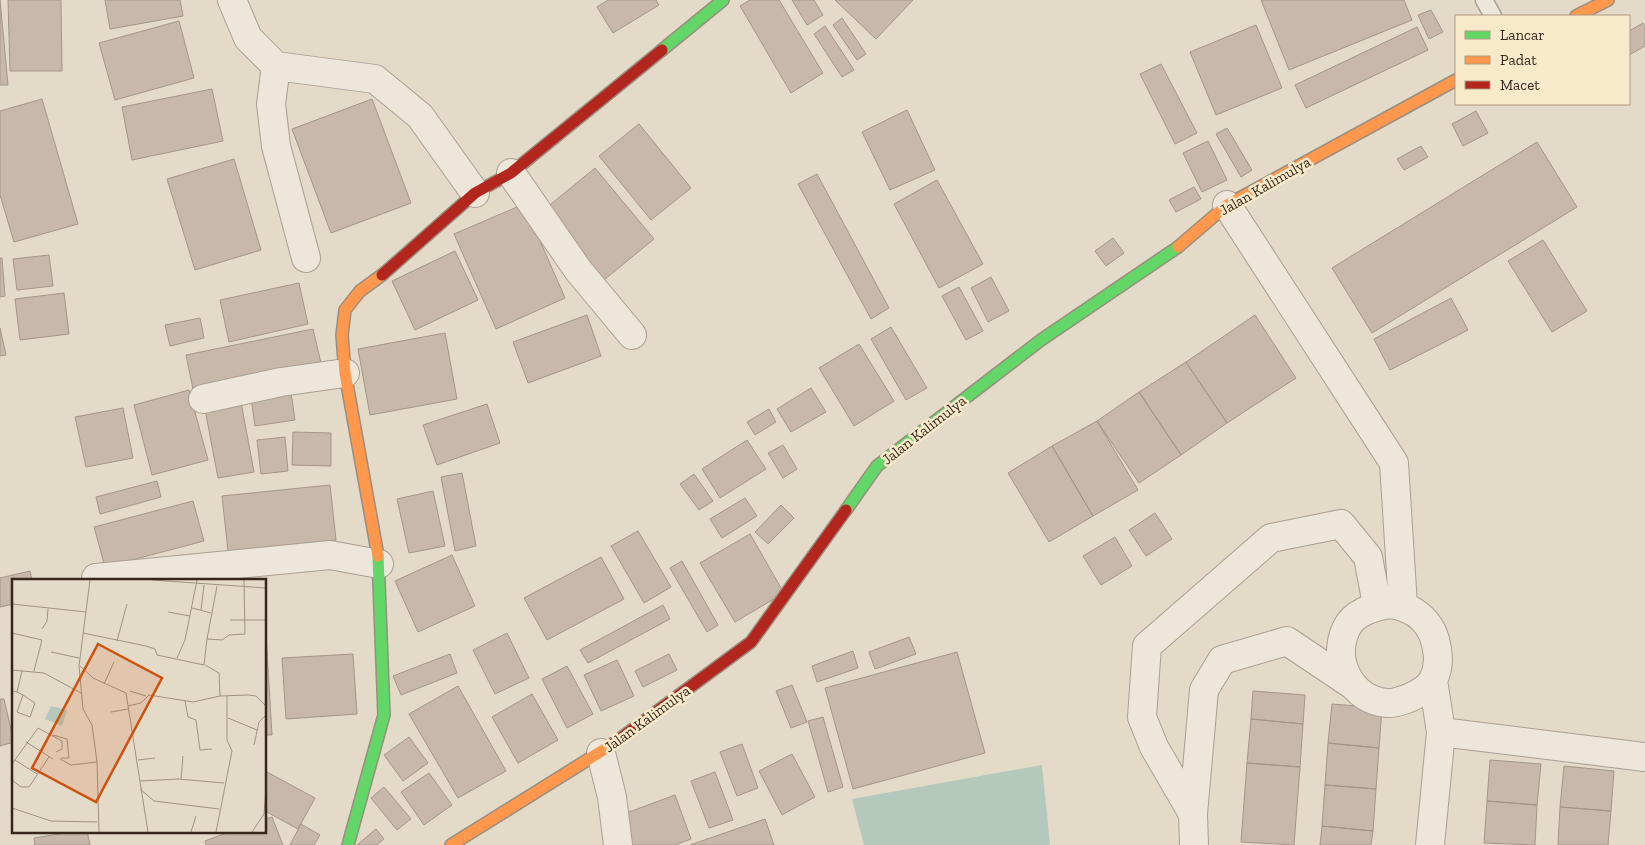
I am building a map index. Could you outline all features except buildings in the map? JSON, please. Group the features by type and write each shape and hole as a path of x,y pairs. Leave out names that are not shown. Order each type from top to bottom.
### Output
{"street":[{"path":"232,0 248,38 276,66 375,79 420,116 475,192"},
{"path":"348,845 384,715 380,564 345,373 342,335 345,310 360,291 376,280 475,192 511,172 723,0"},
{"path":"1578,15 1608,0"},
{"path":"276,66 271,104 276,146 306,258"},
{"name":"Jalan Kalimulya","path":"450,845 601,753 751,642 877,466 1041,340 1180,246 1227,206 1455,81"},
{"path":"511,172 578,270 632,335"},
{"path":"1227,206 1394,463 1390,605"},
{"path":"203,399 281,382 345,373"},
{"path":"1193,814 1154,747 1142,717 1147,646 1271,538 1341,524 1368,558 1390,605"},
{"path":"96,578 330,555 380,564"},
{"path":"1194,845 1193,814 1204,690 1222,660 1286,641 1351,684 1369,699 1389,704 1405,700 1422,692 1433,680 1439,662 1436,641 1430,628 1417,613 1390,605 1366,610 1354,619 1346,628 1342,656 1344,671 1351,684"},
{"path":"1430,845 1440,732 1433,680"},
{"path":"1440,732 1645,757"},
{"path":"601,753 612,797 618,845"}],"lane":[{"path":"1484,0 1492,15"}],"shaded area":[{"path":"1042,765 1050,845 864,845 852,799"}],"traffic: fast":[{"path":"662,50 723,0"},
{"path":"846,510 877,466 1041,340 1178,247"},
{"path":"348,845 384,715 378,556"}],"traffic: slow":[{"path":"1578,15 1608,0"},
{"path":"1178,247 1227,205 1455,81"},
{"path":"378,556 345,373 342,335 345,310 360,291 382,275"},
{"path":"451,845 613,744"}],"traffic: jam":[{"path":"382,275 475,193 511,173 662,50"},
{"path":"613,744 751,642 846,510"}]}
